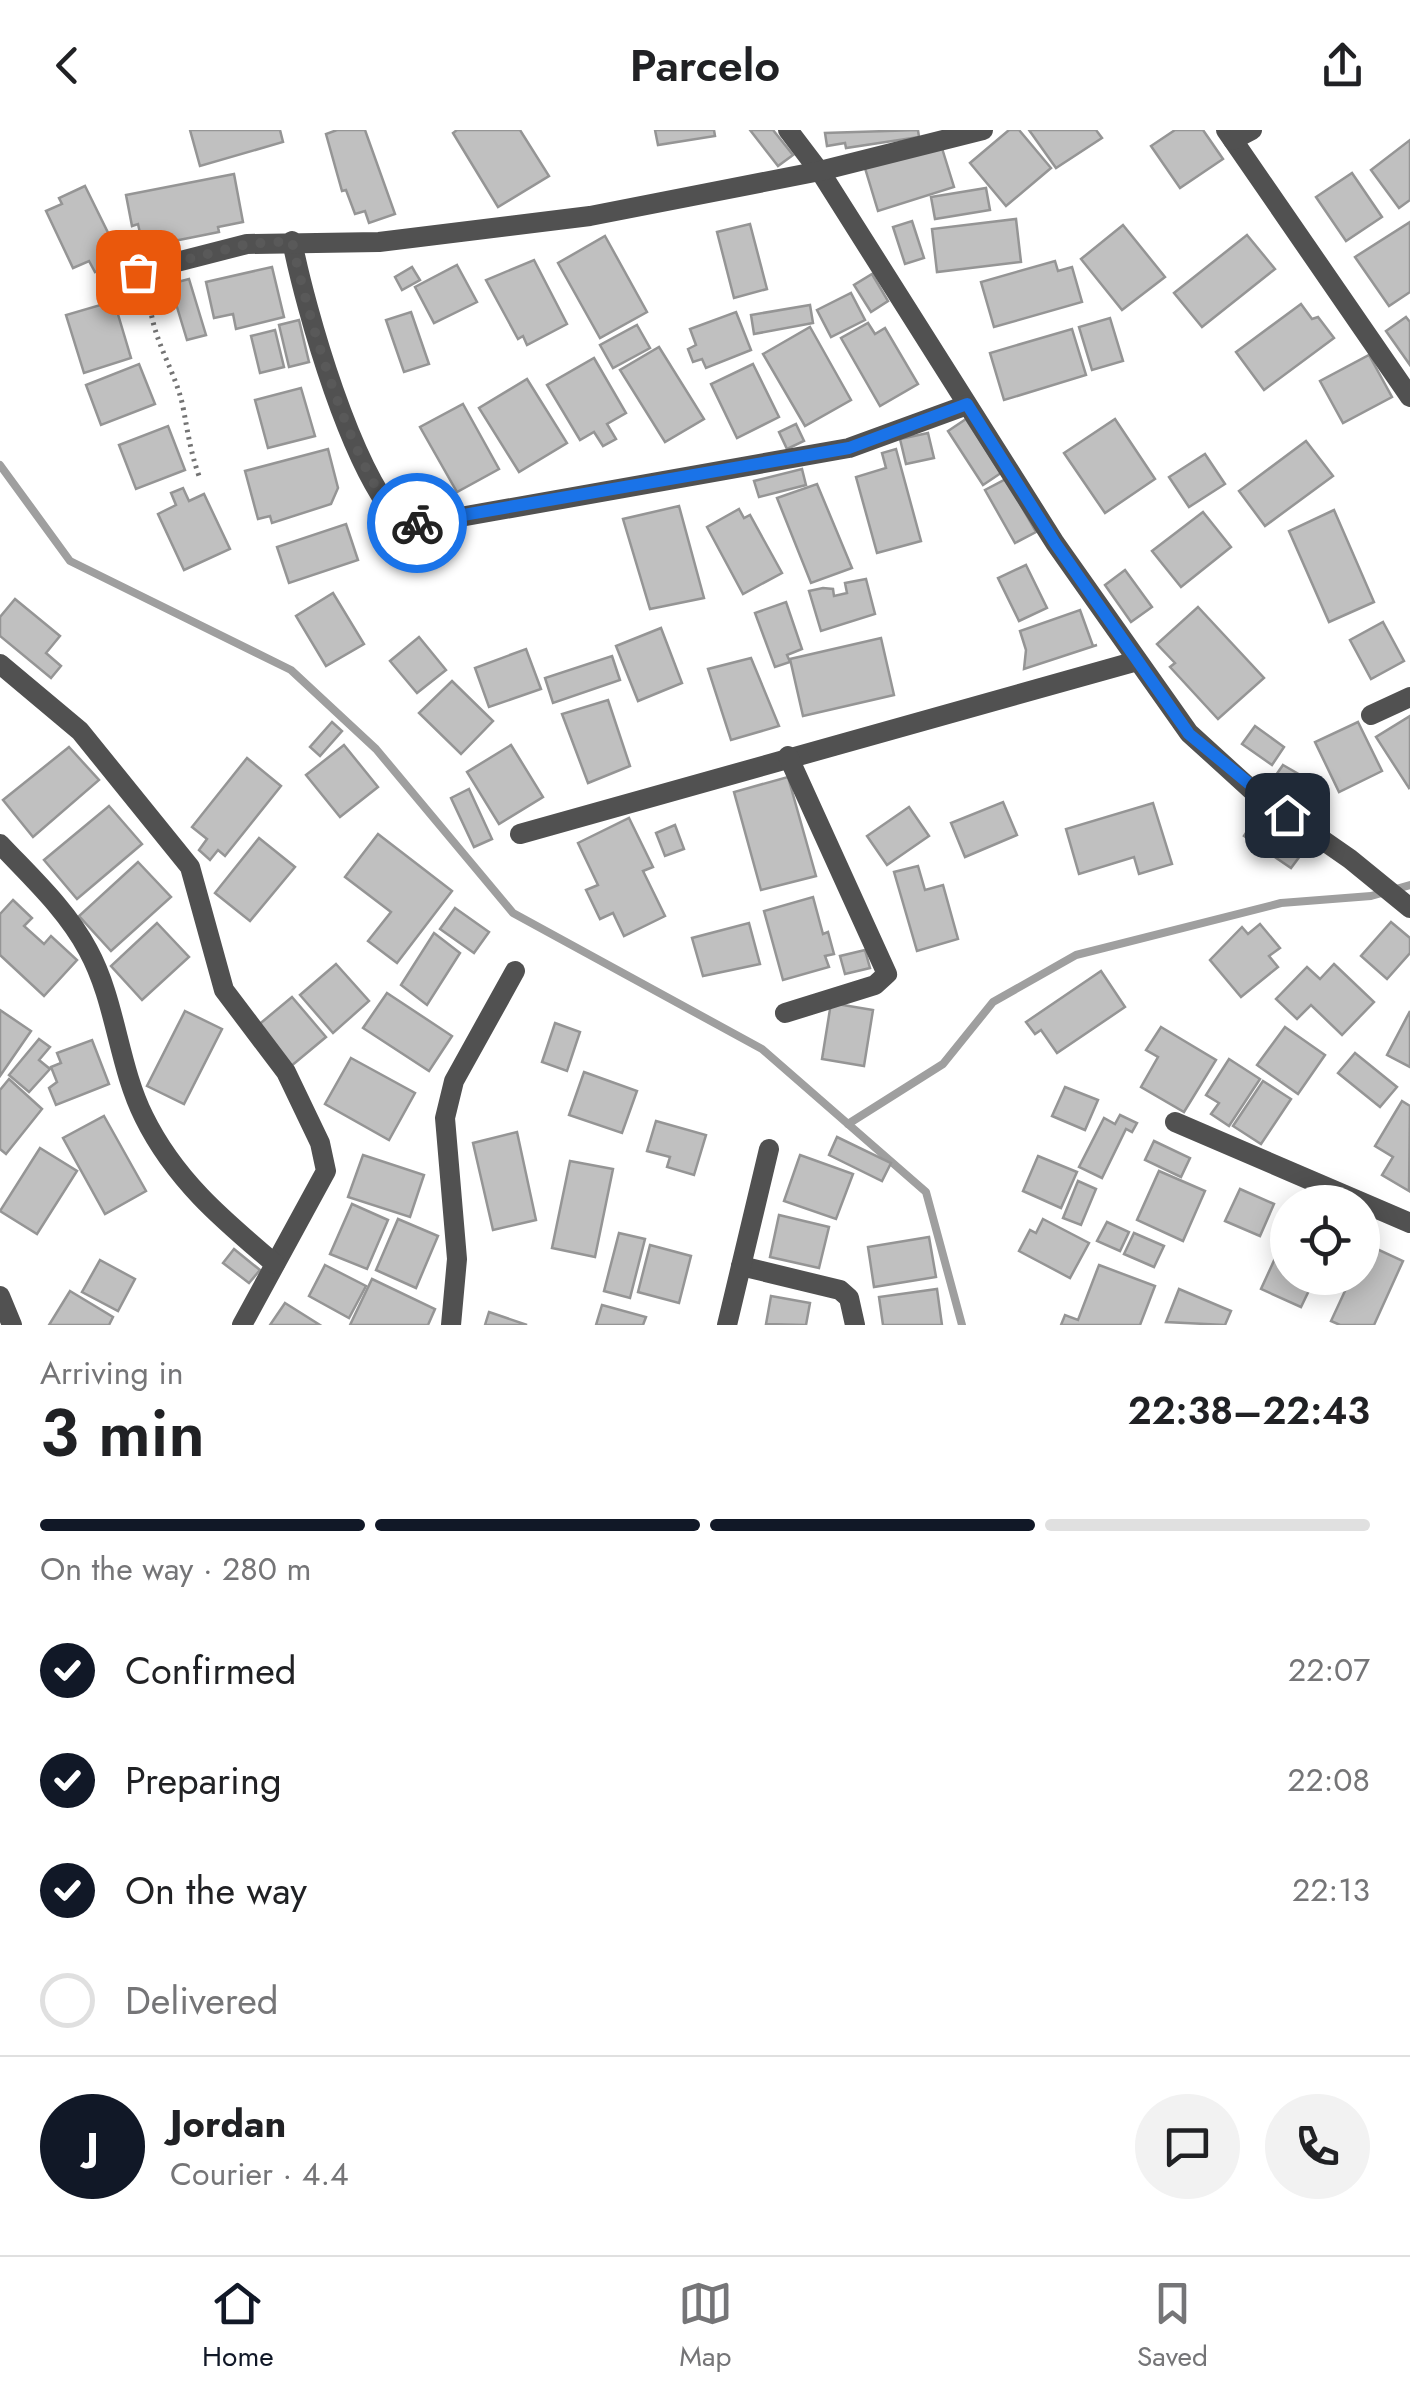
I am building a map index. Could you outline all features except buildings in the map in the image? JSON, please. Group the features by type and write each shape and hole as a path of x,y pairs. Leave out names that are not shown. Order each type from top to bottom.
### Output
{"street":[{"path":"788,130 820,171 967,404 1189,734 1255,793 1350,859 1410,908"},
{"path":"118,277 247,244 378,242 590,216 820,171 984,130"},
{"path":"1237,134 1410,397"},
{"path":"292,241 304,301 328,371 355,440 391,512 402,523 438,521 849,448 967,404"},
{"path":"520,834 1137,661"},
{"path":"0,664 80,730 190,868 224,990 286,1072 320,1143 326,1171 242,1325"},
{"path":"1371,715 1410,698"},
{"path":"784,1013 875,985 887,974 788,756"},
{"path":"0,844 52,899 88,950 142,1115 166,1156 201,1202 276,1264"},
{"path":"451,1325 457,1258 444,1118 454,1081 515,971"},
{"path":"1175,1122 1410,1222"},
{"path":"727,1325 769,1150"},
{"path":"741,1266 840,1290 849,1298 855,1325"},
{"path":"0,1296 12,1325"}],"path":[{"path":"159,266 149,296 158,340 183,406 184,432 199,476"}],"waterway":[{"path":"0,465 70,561 291,670 376,749 513,913 762,1049 926,1192 962,1325"},
{"path":"848,1124 943,1064 993,1002 1076,955 1281,903 1371,896 1410,885"}],"way so far":[{"path":"138,272 247,244 292,241 304,301 355,440 391,512 402,523 417,523"}],"route":[{"path":"417,523 849,448 967,404 1055,543 1189,734 1255,793 1287,815"}]}
